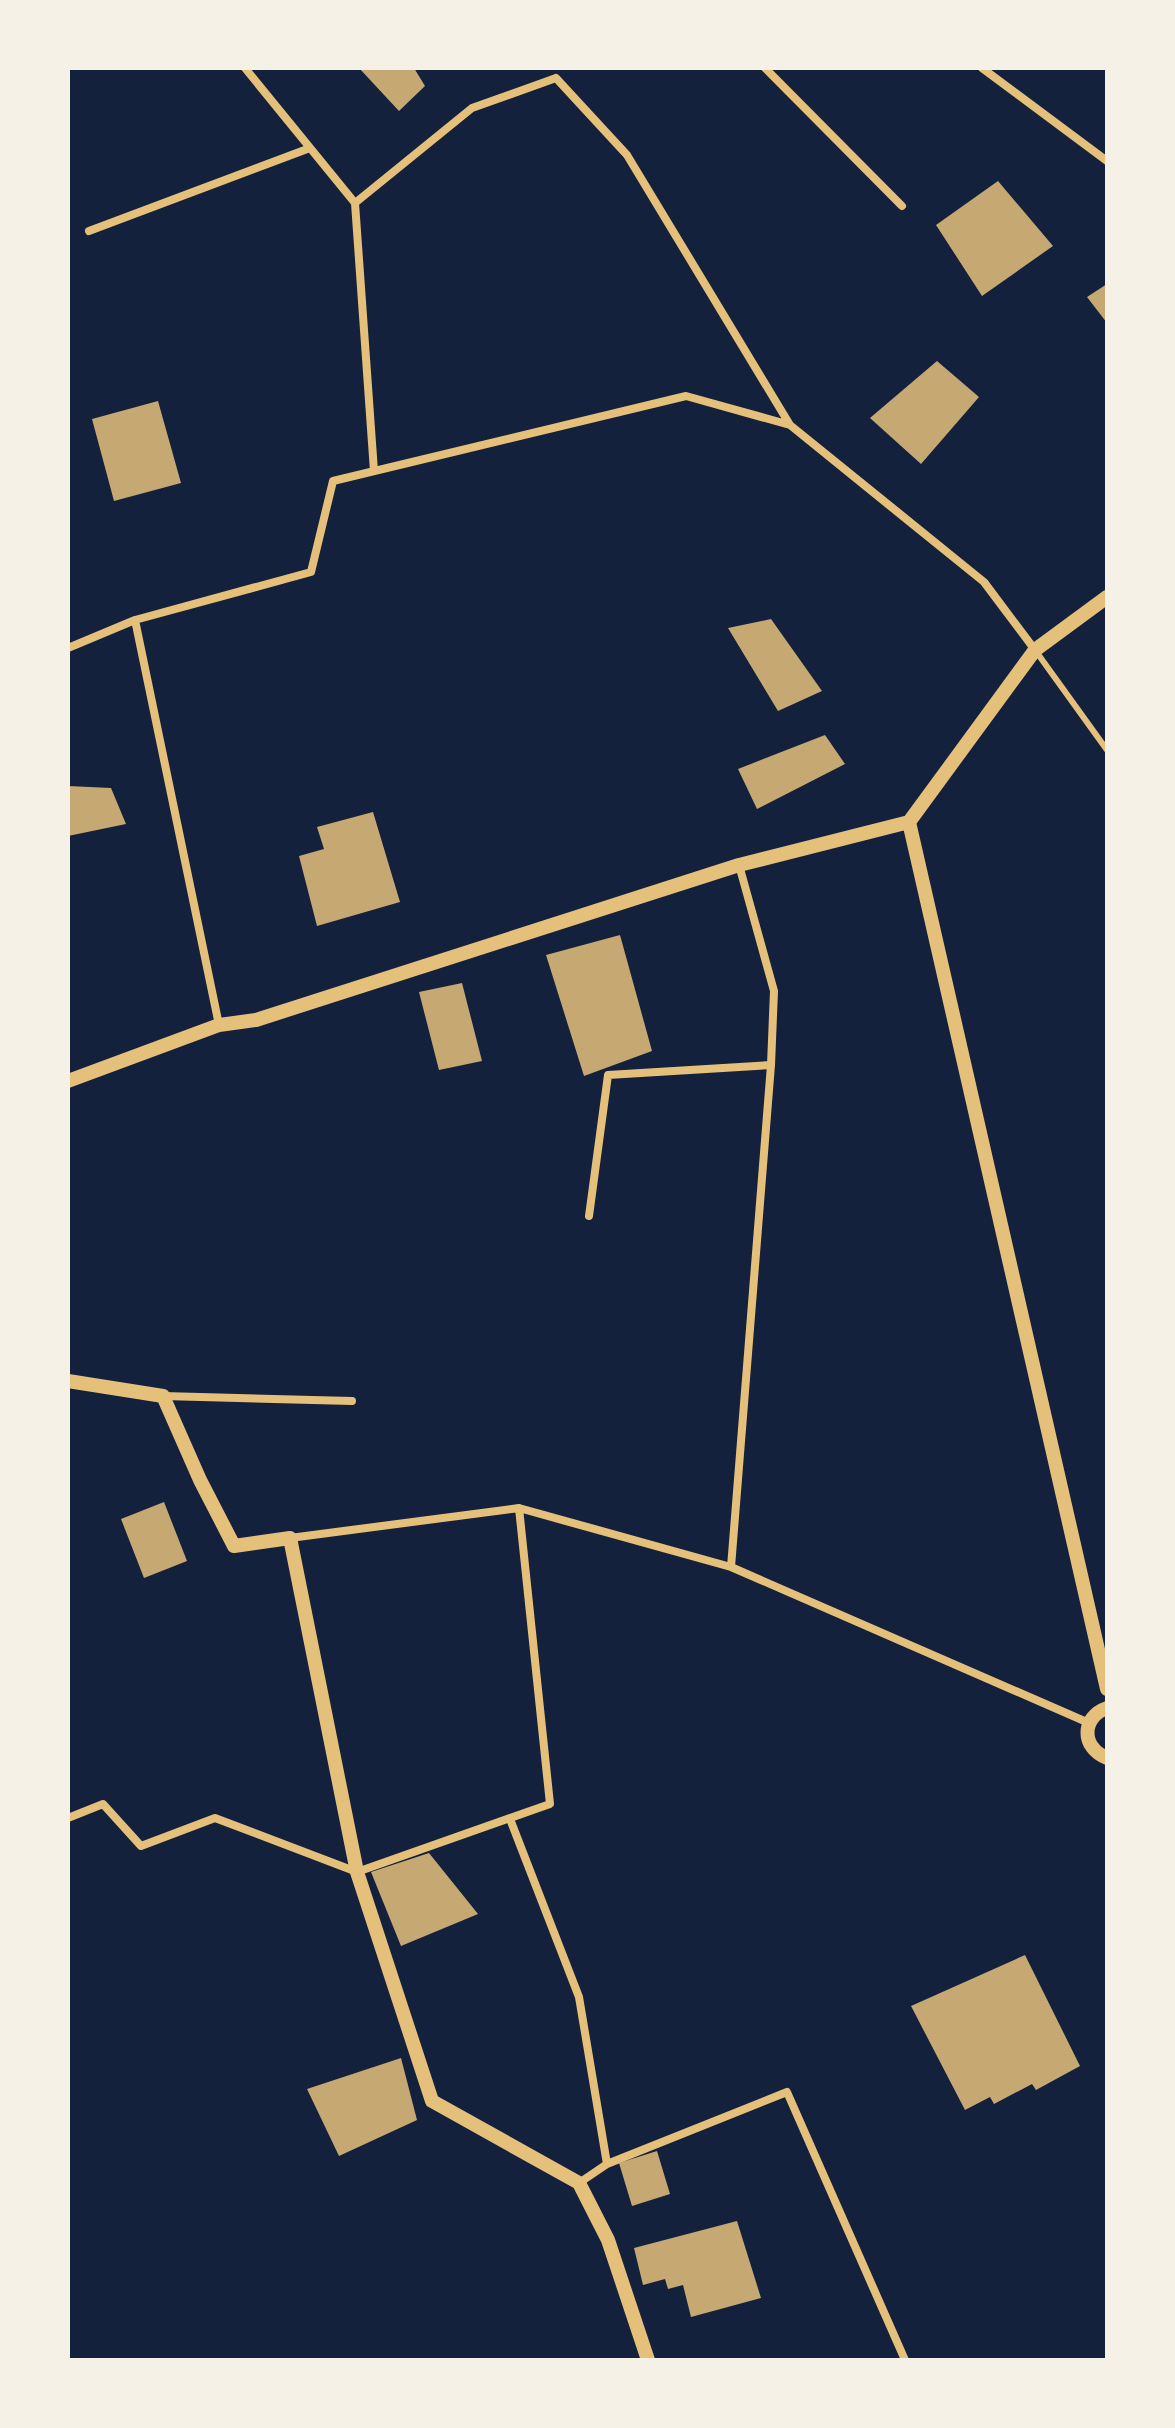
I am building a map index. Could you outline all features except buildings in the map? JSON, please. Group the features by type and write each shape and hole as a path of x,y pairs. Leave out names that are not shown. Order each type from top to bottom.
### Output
{"street":[{"path":"245,68 355,203 374,471"},
{"path":"556,78 559,68"},
{"path":"765,68 902,206"},
{"path":"982,68 1107,161"},
{"path":"355,203 472,108 556,78"},
{"path":"556,78 627,155 790,425 984,582 1035,650"},
{"path":"89,231 310,148"},
{"path":"68,648 135,620 311,572 333,481 686,396 790,425"},
{"path":"68,1081 219,1025 256,1020 739,865 909,822 1035,650 1107,597"},
{"path":"135,620 219,1025"},
{"path":"909,822 1107,1689"},
{"path":"731,1567 771,1065 774,991 739,865"},
{"path":"589,1216 608,1075 771,1065"},
{"path":"68,1381 163,1396 352,1401"},
{"path":"163,1396 200,1480 234,1546 519,1508 731,1567 1089,1723"},
{"path":"68,1818 103,1804 141,1846 215,1818 357,1872 550,1804 519,1508"},
{"path":"290,1538 357,1872 432,2101 579,2183 608,2240 648,2360"},
{"path":"1107,1708 1098,1712 1086,1730 1089,1743 1107,1758"},
{"path":"510,1819 579,1997 607,2164"},
{"path":"579,2183 607,2164 787,2092 905,2360"}],"lane":[{"path":"1035,650 1107,750"}]}
